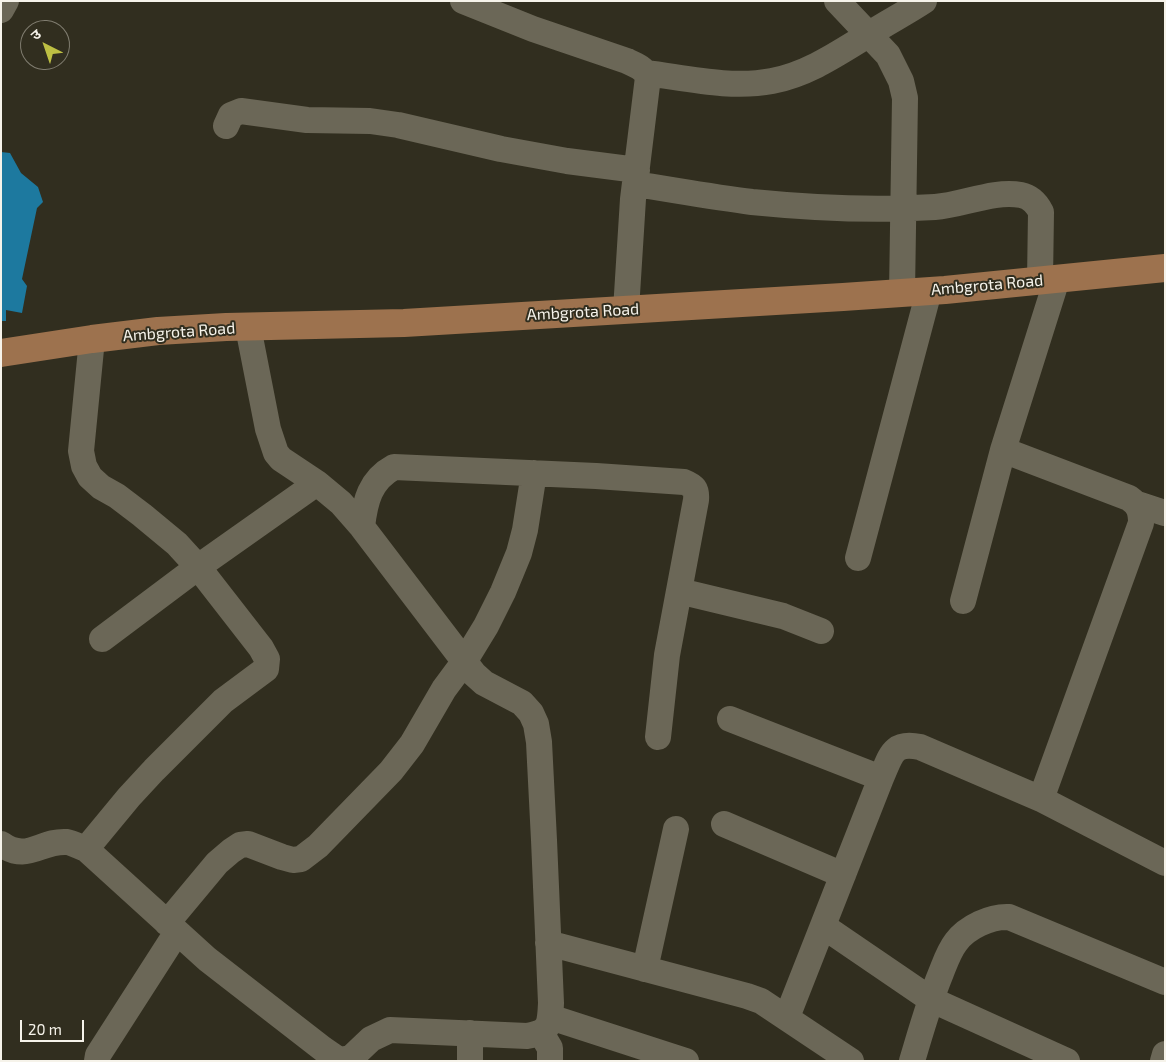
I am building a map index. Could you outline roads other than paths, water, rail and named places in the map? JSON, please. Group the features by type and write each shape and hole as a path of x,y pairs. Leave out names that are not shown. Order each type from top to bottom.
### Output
{"main road":[{"name":"Ambgrota Road","path":"1,352 158,331 248,326 404,322 902,293 1165,268"}],"street":[{"path":"1,10 6,1"},
{"path":"463,1 533,29 627,61 640,67 646,73 648,77 636,177 626,310"},
{"path":"837,1 888,55 901,81 905,98 902,293"},
{"path":"646,73 711,82 744,83 771,81 812,68 828,60 924,1"},
{"path":"226,126 231,115 241,111 307,120 370,121 398,125 501,149 760,202 805,206 903,209 940,206 997,196 1022,196 1030,199 1041,212 1049,280 963,601"},
{"path":"858,558 929,291"},
{"path":"248,326 268,429 276,453 281,459 317,483 341,503 362,527 464,662 484,683 522,703 531,713 536,724 539,742 551,1004 545,1025 550,1048 550,1061"},
{"path":"86,849 129,797 175,749 223,701 266,668 267,659 261,648 198,567 177,544 142,515 117,496 101,487 90,477 84,466 81,451 92,339"},
{"path":"1002,450 1129,498 1137,504 1165,513"},
{"path":"362,527 364,507 369,491 377,479 394,467 684,482 693,486 697,492 696,500 667,655 658,737"},
{"path":"97,1061 98,1056 172,928 217,863 240,846 248,844 293,860 300,858 318,846 391,771 412,744 444,689 464,662 486,626 503,592 519,553 525,530 534,473"},
{"path":"102,639 198,567 317,483"},
{"path":"1041,799 1141,523 1141,511 1137,504"},
{"path":"679,591 782,616 821,631"},
{"path":"730,719 881,778"},
{"path":"787,1017 881,778 891,755 899,746 908,744 920,747 1041,799 1165,863"},
{"path":"724,824 843,875"},
{"path":"645,969 676,830"},
{"path":"1,844 10,851 22,852 50,844 67,842 86,849 207,959 323,1050 339,1060 351,1058 371,1039 390,1030 527,1036 545,1025 686,1061"},
{"path":"912,1061 930,999 956,941 965,933 989,920 1009,917 1165,982"},
{"path":"823,926 930,999 1068,1061"},
{"path":"548,943 760,1001 787,1017 851,1061"},
{"path":"470,1033 470,1061"},
{"path":"1163,1061 1165,1054"}],"water":[{"path":"1,152 10,153 21,173 38,187 43,202 37,208 22,279 27,286 22,313 6,310 6,321 1,321"}]}
